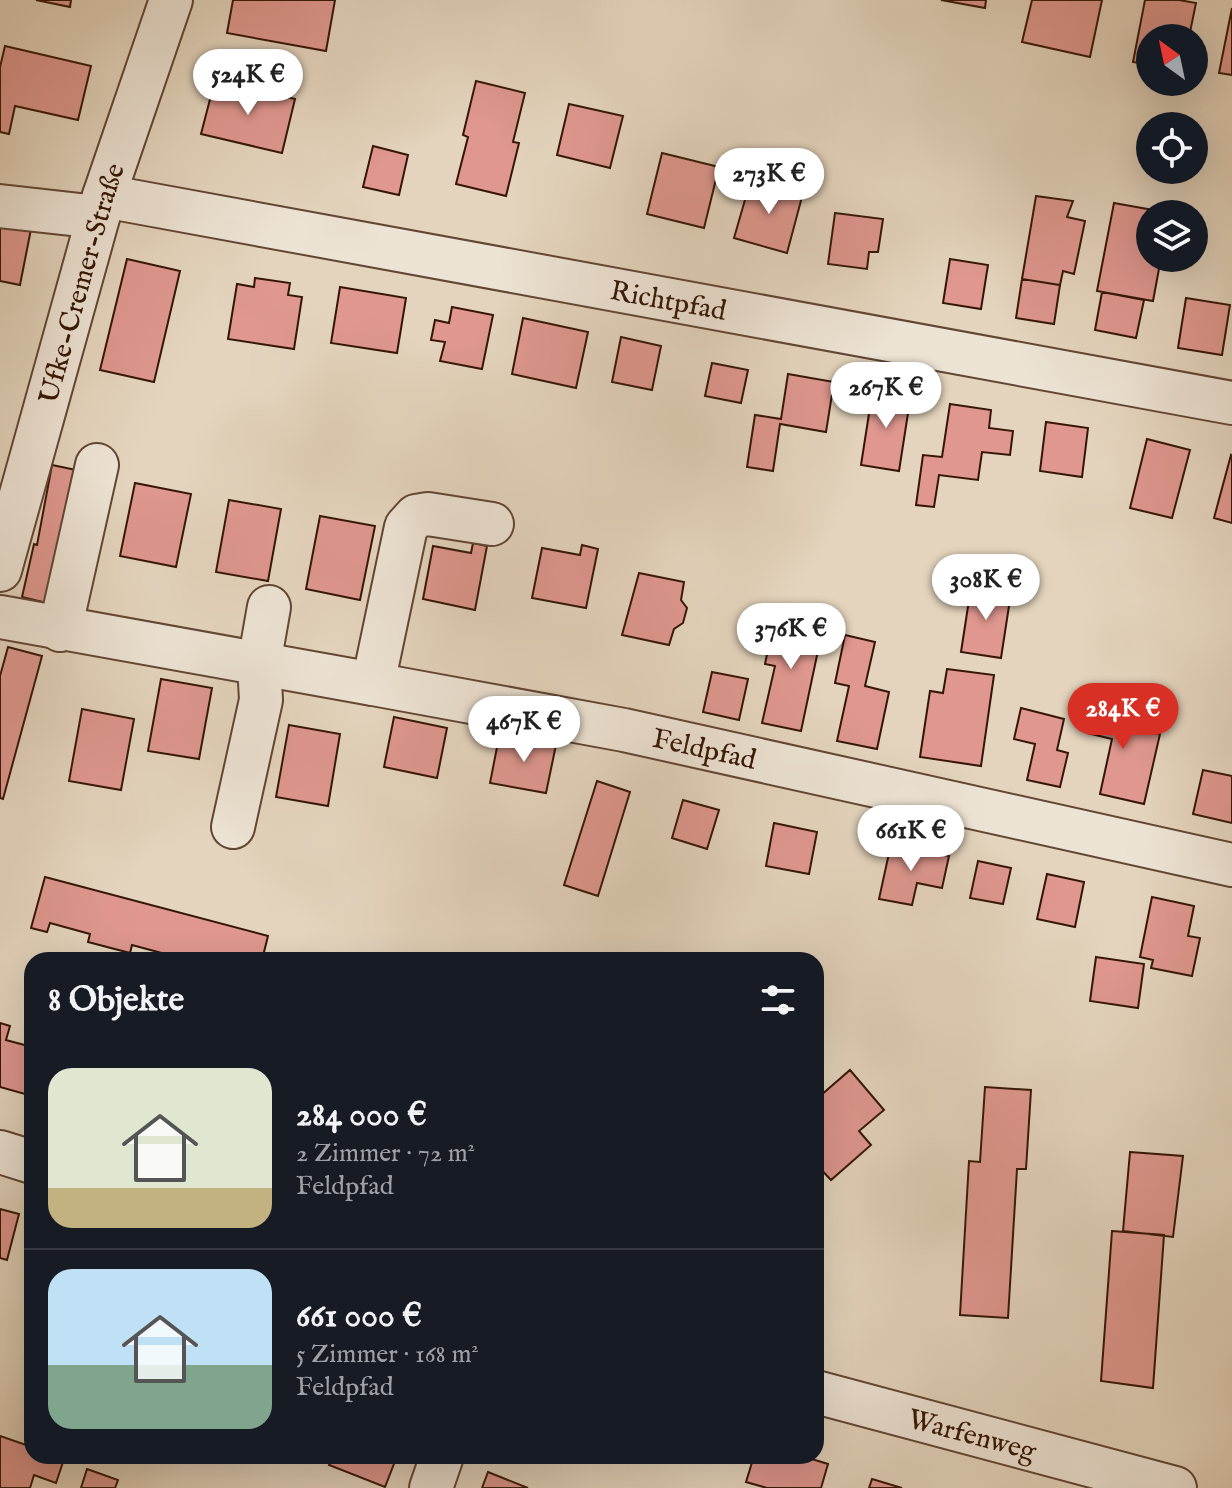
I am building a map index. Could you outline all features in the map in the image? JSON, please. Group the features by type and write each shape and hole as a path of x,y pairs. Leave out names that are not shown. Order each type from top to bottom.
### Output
{"street":[{"name":"Ufke-Cremer-Straße","path":"2,557 101,206 171,0"},
{"name":"Richtpfad","path":"0,206 101,206 1232,403"},
{"path":"60,630 97,465"},
{"path":"0,617 373,684 406,527 416,516 428,514 492,524"},
{"path":"233,827 261,700 259,664 269,607"},
{"name":"Feldpfad","path":"373,684 624,730 1232,865"},
{"path":"0,1152 24,1160"},
{"name":"Warfenweg","path":"824,1394 1175,1488"},
{"path":"431,1488 439,1464"}],"building":[{"path":"36,0 71,0 70,7"},
{"path":"233,0 335,0 326,51 227,33"},
{"path":"941,0 986,0 985,8"},
{"path":"1032,0 1102,0 1090,57 1022,42"},
{"path":"1145,0 1196,3 1192,24 1140,24"},
{"path":"1232,8 1232,75 1219,73"},
{"path":"5,46 91,66 78,120 15,106 9,134 0,132 0,67"},
{"path":"215,80 295,99 282,153 201,134"},
{"path":"476,81 525,93 513,142 519,143 506,196 456,184 468,137 463,135"},
{"path":"569,104 623,116 610,168 557,155"},
{"path":"373,146 408,155 399,195 363,187"},
{"path":"662,153 719,167 704,228 647,214"},
{"path":"751,179 803,193 787,253 734,238"},
{"path":"1036,196 1073,201 1067,217 1085,221 1074,274 1063,271 1060,285 1022,279"},
{"path":"1114,203 1136,207 1136,272 1158,272 1153,301 1097,291"},
{"path":"835,213 883,219 878,252 869,252 867,269 828,264"},
{"path":"0,224 31,229 20,285 0,281"},
{"path":"127,259 180,271 154,382 100,370"},
{"path":"950,259 988,265 981,309 943,303"},
{"path":"255,278 290,283 288,295 302,297 294,349 228,339 237,284 254,287"},
{"path":"1022,279 1060,285 1054,324 1016,318"},
{"path":"340,287 406,298 397,353 331,343"},
{"path":"1102,292 1144,300 1136,338 1095,330"},
{"path":"1186,298 1230,305 1222,355 1178,348"},
{"path":"452,307 493,315 482,369 440,361 445,342 431,340 435,320 449,323"},
{"path":"523,318 588,332 576,388 512,374"},
{"path":"621,337 661,346 652,390 612,382"},
{"path":"712,363 748,370 741,403 705,396"},
{"path":"788,374 834,382 826,432 780,424 773,471 747,467 755,415 781,419"},
{"path":"873,388 911,394 899,471 861,465"},
{"path":"950,404 991,410 989,428 1013,431 1010,455 982,452 978,480 939,475 934,507 916,505 923,455 942,457"},
{"path":"1046,422 1088,428 1082,477 1040,471"},
{"path":"1147,439 1190,450 1172,518 1130,508"},
{"path":"1232,456 1232,523 1214,518"},
{"path":"52,465 81,471 51,604 22,597 34,544 37,545"},
{"path":"135,483 191,494 176,567 120,556"},
{"path":"229,500 281,509 268,581 216,572"},
{"path":"320,516 375,526 360,600 306,589"},
{"path":"473,543 487,546 475,610 423,599 433,546 471,553"},
{"path":"582,545 598,549 586,608 532,598 542,548 580,555"},
{"path":"639,573 684,582 681,600 687,608 683,623 674,629 669,645 622,635"},
{"path":"971,587 1011,593 1001,658 961,652"},
{"path":"775,616 823,627 801,731 762,723 775,666 765,664"},
{"path":"845,635 875,642 865,686 889,692 877,749 837,741 849,686 835,683"},
{"path":"8,647 42,656 3,799 0,798 0,676"},
{"path":"947,669 994,675 981,766 920,757 930,691 943,693"},
{"path":"712,672 748,679 739,720 703,712"},
{"path":"161,679 212,688 199,759 148,751"},
{"path":"1096,692 1127,700 1121,726 1160,734 1144,804 1100,794 1112,739 1087,733"},
{"path":"1021,708 1064,719 1057,750 1068,753 1060,787 1027,780 1035,744 1014,739"},
{"path":"82,709 134,719 121,790 69,781"},
{"path":"394,717 447,728 437,778 384,767"},
{"path":"289,725 340,734 328,806 276,797"},
{"path":"499,737 537,744 539,737 557,740 546,793 490,783"},
{"path":"1203,770 1232,776 1232,823 1193,814"},
{"path":"597,781 630,792 598,896 564,885"},
{"path":"683,800 719,810 707,849 672,838"},
{"path":"774,823 817,832 809,874 766,866"},
{"path":"891,844 949,856 942,888 917,883 912,905 879,899"},
{"path":"978,861 1011,868 1003,904 970,898"},
{"path":"1047,874 1084,882 1075,927 1037,919"},
{"path":"45,877 268,936 264,952 158,952 132,945 130,952 126,952 88,942 90,934 50,923 47,932 31,928"},
{"path":"1152,897 1194,906 1188,936 1200,938 1192,976 1151,968 1153,960 1140,957"},
{"path":"1096,957 1144,964 1138,1008 1090,1001"},
{"path":"0,1023 10,1026 6,1040 24,1045 24,1094 0,1087"},
{"path":"850,1070 884,1110 859,1131 871,1145 831,1180 824,1173 824,1093"},
{"path":"985,1087 1031,1090 1026,1169 1017,1169 1008,1318 960,1315 969,1161 980,1162"},
{"path":"1130,1152 1183,1156 1173,1237 1123,1231"},
{"path":"0,1209 19,1214 7,1260 0,1258"},
{"path":"1112,1231 1164,1235 1153,1388 1101,1381"},
{"path":"0,1436 24,1444 24,1464 62,1464 56,1483 34,1475 30,1488 0,1488"},
{"path":"329,1464 394,1464 385,1487"},
{"path":"752,1464 828,1464 821,1488 767,1488 746,1482"},
{"path":"87,1469 118,1480 115,1488 81,1488"},
{"path":"488,1472 528,1488 482,1488"},
{"path":"872,1479 902,1488 869,1488"}]}
